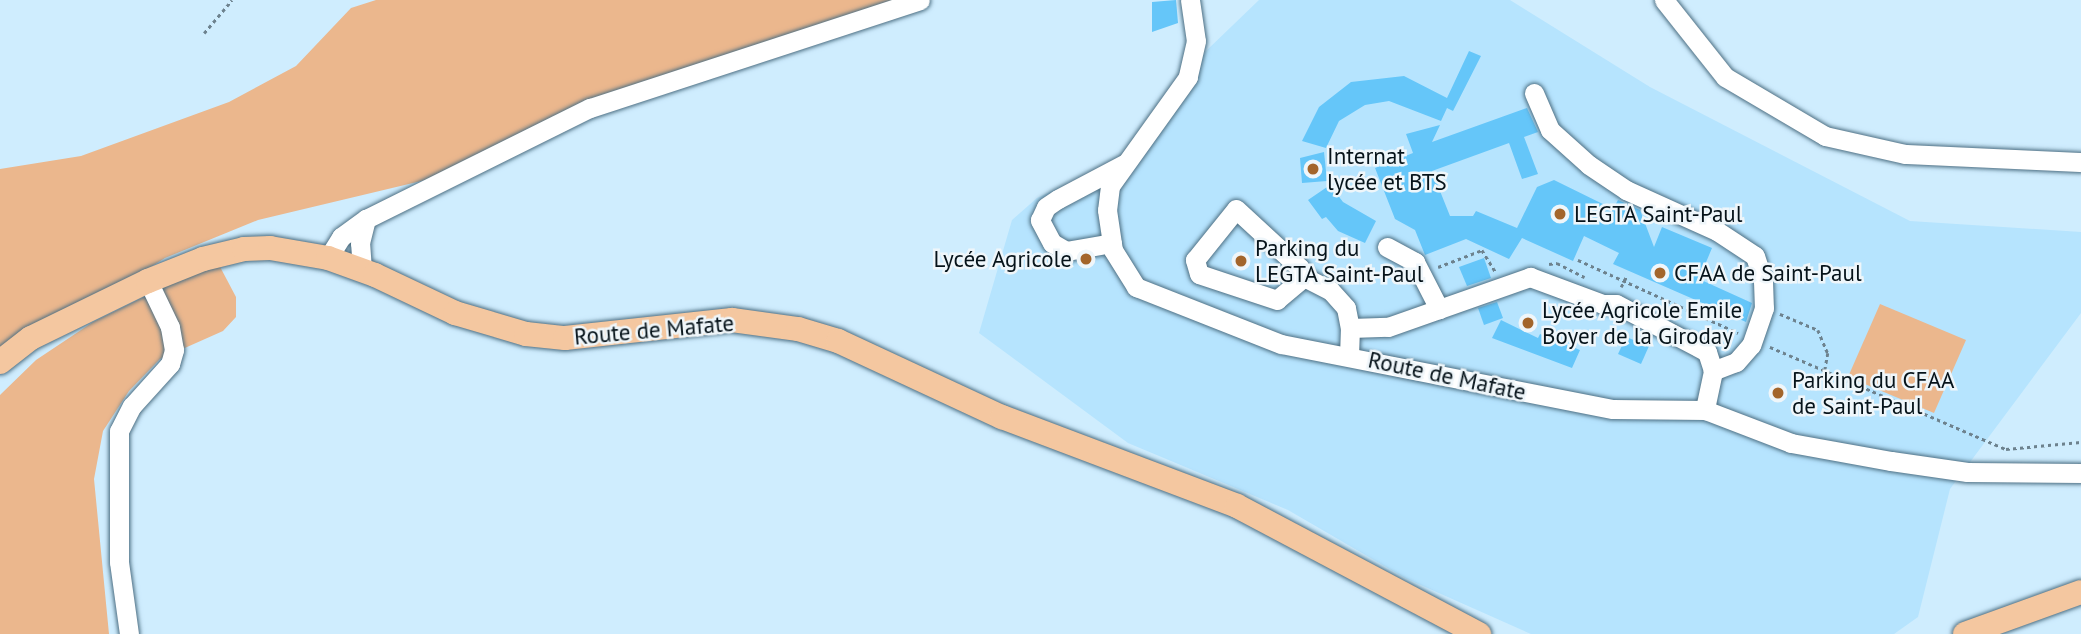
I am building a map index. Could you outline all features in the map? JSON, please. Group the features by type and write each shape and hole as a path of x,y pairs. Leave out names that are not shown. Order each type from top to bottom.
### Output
{"main road":[{"name":"Route de Mafate","path":"0,362 32,338 148,281 203,259 244,249 270,248 328,258 362,270 455,313 526,334 565,338 732,320 798,329 838,341 1002,417 1237,506 1479,634"},
{"path":"1965,634 2081,592"}],"street":[{"path":"328,258 341,237 366,219 590,108 920,0"},
{"name":"Route de Mafate","path":"1190,0 1196,41 1188,77 1110,186 1107,210 1112,243 1123,271 1136,287 1281,344 1613,409 1705,410 1791,443 1967,472 2081,472"},
{"path":"1664,0 1725,77 1817,133 1905,154 2081,162"},
{"path":"1534,93 1550,130 1590,165 1626,190 1717,231 1755,256 1763,281 1764,308 1753,340 1736,362 1713,371"},
{"path":"1112,243 1066,251 1052,243 1040,220 1058,199 1125,164"},
{"path":"1304,277 1277,300 1199,274 1195,260 1237,209 1300,268 1304,277 1330,290 1346,308 1350,328 1349,356"},
{"path":"362,270 360,243 366,219"},
{"path":"1387,247 1415,262 1439,309"},
{"path":"1350,328 1388,327 1530,277 1602,304 1616,304 1707,352 1713,371 1705,410"},
{"path":"129,634 118,536 119,430 132,406 170,364 174,350 170,327 148,281"}],"path":[{"path":"204,33 232,0"},
{"path":"1578,260 1753,340 2006,449 2081,442"},
{"path":"1764,308 1818,330 1828,353 1825,370"}],"shaded area":[{"path":"376,0 897,0 434,178 258,220 165,258 62,322 0,371 0,169 81,156 229,102 296,66 351,8"},
{"name":"Lycée Agricole Emile Boyer de la Giroday","path":"1259,0 1510,0 1650,87 1910,221 2081,232 2081,313 1950,489 1918,617 1894,634 1531,634 1405,578 1288,510 1128,443 979,333 1012,220 1037,198 1148,146 1206,51"},
{"path":"217,261 236,297 236,317 223,331 160,359 129,391 103,431 94,479 109,634 0,634 0,395 36,360 93,322"},
{"path":"1880,304 1966,340 1934,413 1848,377"}],"building":[{"path":"1176,0 1178,23 1152,32 1152,2"},
{"path":"1469,51 1481,56 1453,111 1447,108 1441,121 1389,101 1365,105 1339,121 1326,148 1302,141 1319,107 1351,82 1404,76 1447,98"},
{"path":"1527,108 1538,132 1524,137 1538,174 1522,179 1509,143 1432,171 1450,216 1473,216 1476,211 1517,228 1537,187 1554,180 1613,209 1618,200 1640,210 1654,247 1662,227 1712,248 1699,279 1752,303 1746,322 1613,264 1619,253 1584,236 1573,261 1522,238 1509,259 1466,239 1425,255 1415,230 1395,219 1375,168 1413,153 1406,134 1440,125 1432,142"},
{"path":"1324,152 1327,181 1302,183 1300,158"},
{"path":"1330,185 1343,202 1376,221 1365,243 1338,231 1326,217 1322,219 1308,200"},
{"path":"1484,258 1491,278 1467,286 1459,267"},
{"path":"1497,302 1503,318 1484,325 1478,308"},
{"path":"1501,320 1538,338 1540,334 1580,350 1572,368 1492,338"},
{"path":"1626,337 1649,346 1641,364 1618,354"}],"place":[{"name":"Internat lycée et BTS","path":"1313,169"},
{"name":"LEGTA Saint-Paul","path":"1560,214"},
{"name":"Lycée Agricole","path":"1086,259"},
{"name":"Parking du LEGTA Saint-Paul","path":"1241,261"},
{"name":"CFAA de Saint-Paul","path":"1660,273"},
{"name":"Lycée Agricole Emile Boyer de la Giroday","path":"1528,323"},
{"name":"Parking du CFAA de Saint-Paul","path":"1778,393"}]}
